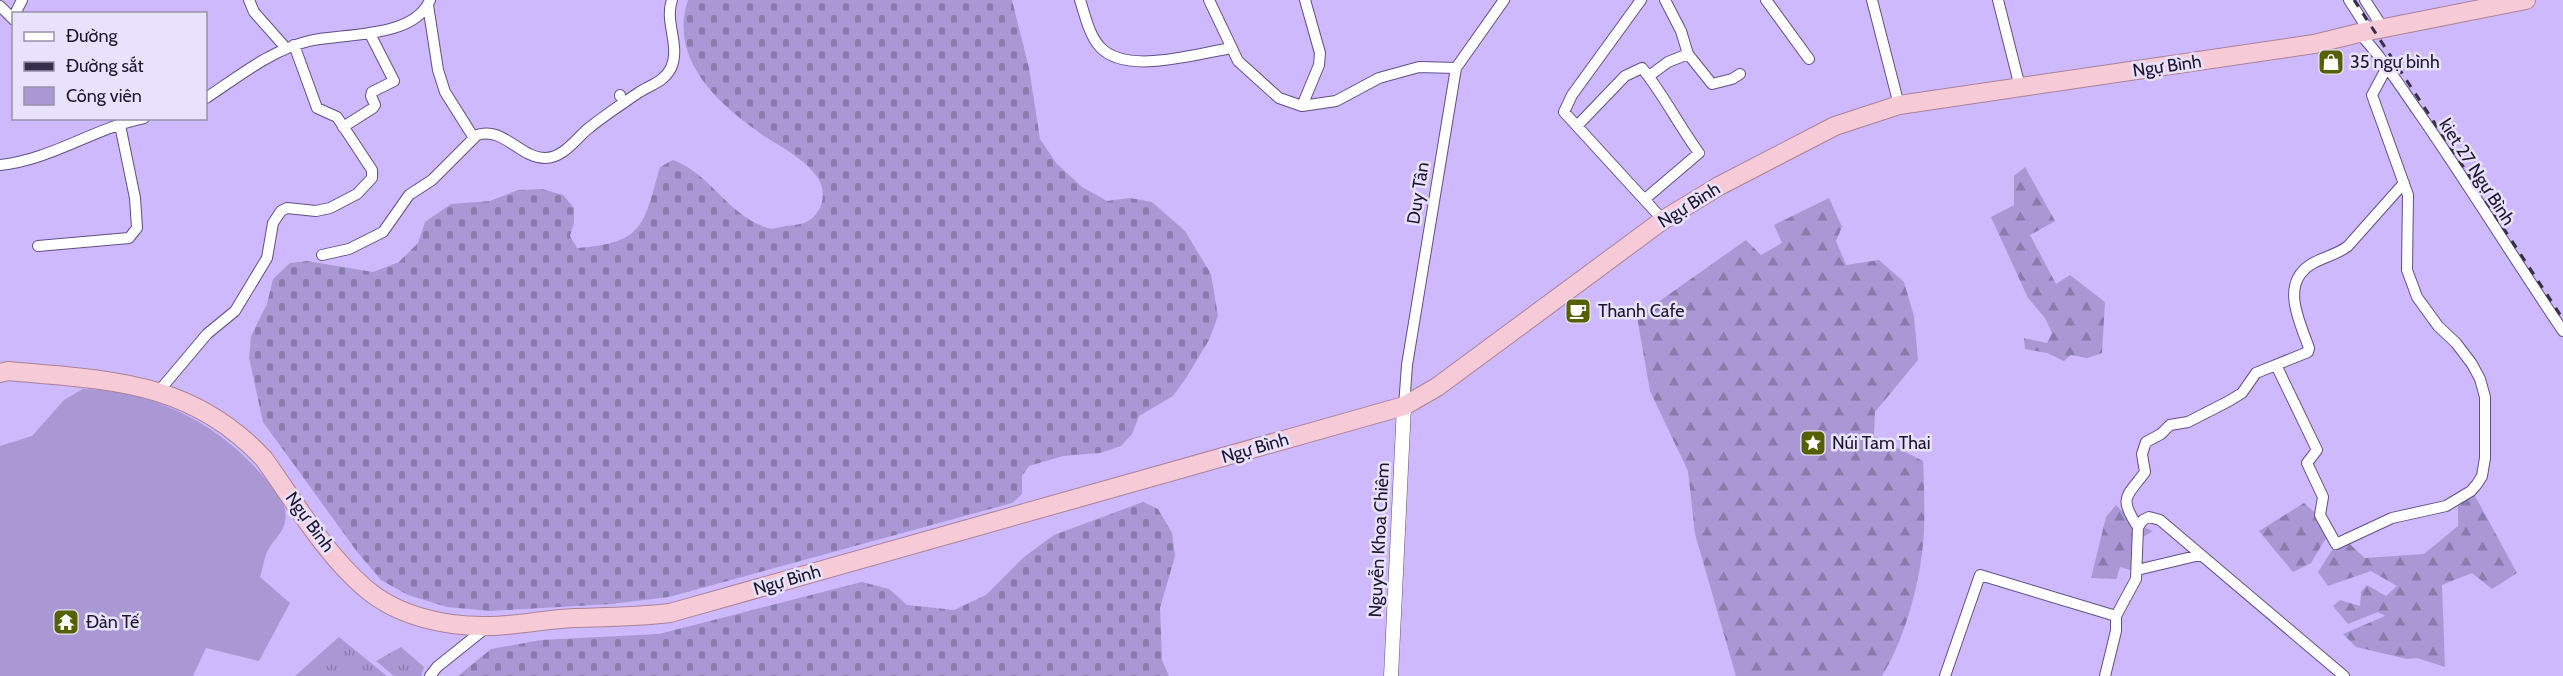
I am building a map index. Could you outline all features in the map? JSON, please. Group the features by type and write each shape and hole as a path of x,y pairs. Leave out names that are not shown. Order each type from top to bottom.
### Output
{"highway":[{"name":"Ngự Bình","path":"0,373 8,371 109,380 159,391 204,411 252,446 264,459 329,549 364,588 383,602 412,615 442,622 487,627 573,618 632,618 670,613 1404,406 1437,387 1663,220 1719,186 1835,126 1899,105 2314,44 2526,0"}],"street":[{"path":"159,391 207,333 235,311 267,258 273,223 281,211 287,208 316,211 330,208 357,194 372,178 372,170 344,127 335,116 317,108 290,46 254,12 249,0"},
{"path":"322,255 348,249 377,236 388,226 409,195 432,180 472,136 483,133 495,134 535,156 552,157 572,145 622,99 657,84 670,69 674,46 670,18 672,0"},
{"path":"1080,0 1096,42 1106,53 1118,59 1133,62 1155,60 1232,48"},
{"path":"1209,0 1238,61 1279,98 1302,106 1336,101 1378,78 1419,67 1456,68"},
{"path":"1302,106 1319,65 1320,53 1305,0"},
{"name":"Duy Tân","path":"1404,406 1407,365 1456,68 1504,0"},
{"path":"1641,0 1572,94 1564,112 1663,220"},
{"path":"1665,0 1681,31 1688,54 1712,84 1732,79 1740,74"},
{"path":"1766,0 1809,59"},
{"path":"1872,0 1899,105"},
{"path":"1998,0 2020,87"},
{"path":"2349,0 2370,31"},
{"path":"2365,0 2370,31"},
{"path":"207,97 290,46 311,40 370,34 400,25 422,14 429,3"},
{"path":"429,3 438,70 446,92 472,136"},
{"path":"0,6 12,15"},
{"name":"kiet 27 Ngự Bình","path":"2370,31 2387,67 2453,162 2501,240 2563,331"},
{"path":"344,127 373,108 375,105 371,96 372,92 394,81 370,34"},
{"path":"1649,76 1668,62 1688,54"},
{"path":"2276,365 2317,450 2307,464 2322,493 2320,516 2336,544 2392,518 2446,506 2471,491 2482,476 2485,458 2485,397 2472,364 2456,343 2438,326 2417,297 2407,270 2408,195 2373,103 2374,88 2387,67"},
{"path":"1577,126 1625,76 1642,68 1699,153 1646,199"},
{"path":"0,165 26,160 137,120"},
{"path":"38,246 129,238 137,228 135,198 120,125"},
{"path":"2138,528 2131,517 2126,496 2129,489 2145,472 2142,454 2146,442 2161,434 2170,425 2188,422 2242,393 2256,373 2308,352 2309,348 2292,299 2303,271 2315,262 2341,252 2348,246 2404,183"},
{"name":"Nguyễn Khoa Chiêm","path":"1390,676 1404,406"},
{"path":"2105,676 2116,631 2116,616 2136,579 2138,528 2143,520 2149,517 2160,520 2344,676"},
{"path":"2137,570 2200,555"},
{"path":"1946,676 1980,575 2116,616"},
{"path":"430,676 437,667 487,627"}],"green space":[{"path":"688,0 1012,0 1029,68 1040,139 1056,163 1082,187 1107,201 1130,198 1152,202 1185,231 1211,274 1218,316 1209,340 1173,396 1139,416 1132,434 1121,446 1100,453 1063,456 1029,466 1022,476 1022,494 1012,503 669,597 611,604 490,611 447,607 408,595 381,580 358,553 263,422 249,358 251,336 267,304 273,279 290,263 307,261 373,272 399,262 418,243 425,222 451,204 490,201 518,190 542,189 563,195 574,208 574,222 570,236 577,248 616,241 629,235 638,227 644,217 660,167 673,160 698,174 730,205 754,222 772,229 802,224 810,220 822,204 823,191 818,178 800,160 730,110 702,79 691,61 685,42 684,22"},
{"path":"2025,167 2055,221 2030,235 2056,284 2070,275 2105,302 2102,353 2087,358 2071,355 2064,361 2047,353 2025,349 2024,338 2047,343 2052,333 2045,318 2028,298 1991,217 2014,205 2014,176"},
{"path":"1829,198 1842,227 1836,241 1846,265 1879,260 1904,282 1914,316 1918,360 1875,412 1874,436 1923,461 1924,521 1920,567 1905,625 1882,676 1736,676 1695,534 1688,471 1650,391 1637,317 1746,240 1761,255 1782,243 1774,225"},
{"path":"83,389 109,391 158,403 204,425 245,457 279,497 285,510 285,523 265,556 260,577 290,603 259,661 206,648 193,676 0,676 0,446 32,436 64,400"},
{"path":"2474,494 2517,573 2492,589 2472,573 2442,585 2445,667 2417,658 2407,659 2356,647 2343,634 2385,616 2378,612 2348,624 2333,606 2340,600 2360,606 2361,592 2367,585 2386,596 2397,586 2371,571 2328,586 2318,572 2341,536 2365,558 2424,554 2458,526 2458,503"},
{"path":"1143,502 1158,509 1172,533 1175,556 1160,608 1162,660 1169,676 458,676 491,649 541,640 659,634 862,582 889,589 907,605 954,610 986,595 1024,557 1054,535"},
{"path":"2304,503 2332,528 2311,563 2293,572 2259,531"},
{"path":"2116,505 2135,524 2153,531 2141,538 2139,558 2130,570 2120,567 2116,579 2091,578 2106,517"},
{"path":"339,637 387,676 295,676"},
{"path":"401,647 424,667 421,676 394,676 376,661"}],"railway":[{"path":"2354,0 2563,319"}],"place":[{"name":"35 ngự bình","path":"2331,62"},
{"name":"Thanh Cafe","path":"1578,311"},
{"name":"Núi Tam Thai","path":"1813,443"},
{"name":"Đàn Tế","path":"66,622"}]}
